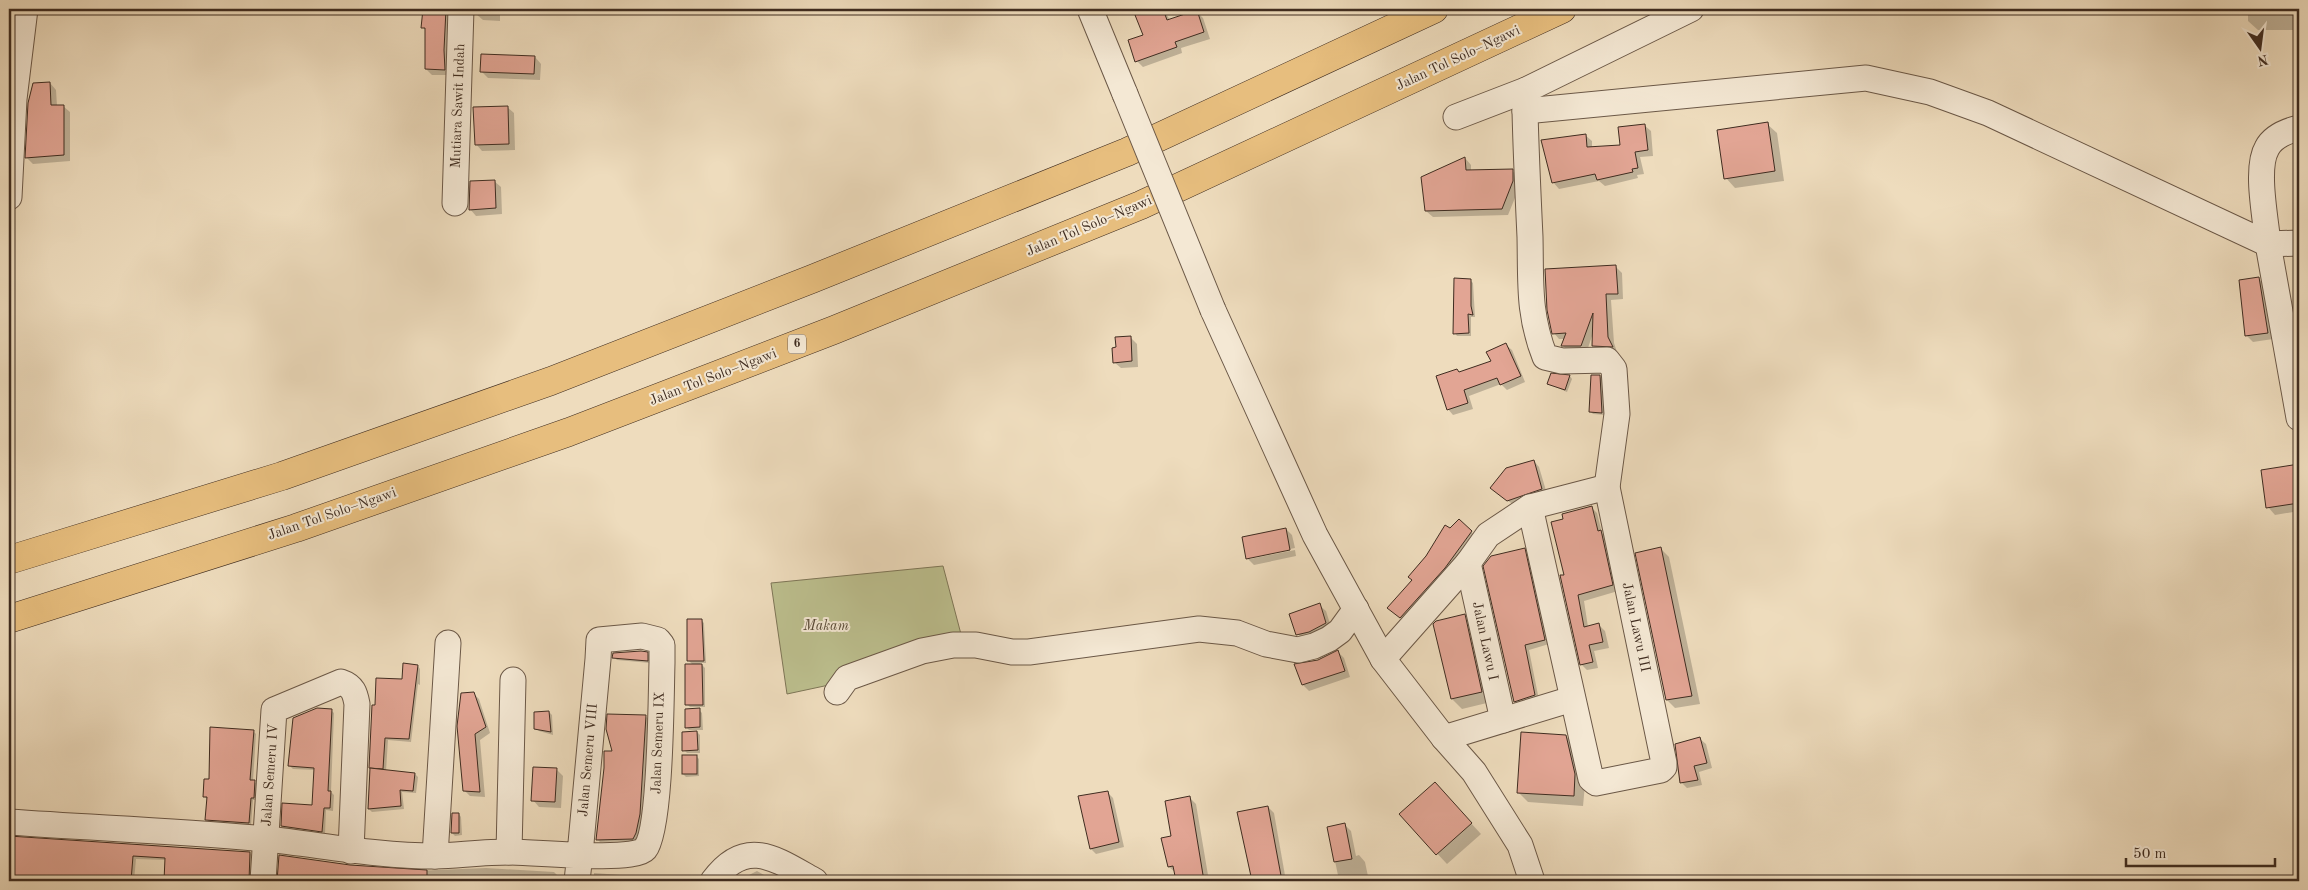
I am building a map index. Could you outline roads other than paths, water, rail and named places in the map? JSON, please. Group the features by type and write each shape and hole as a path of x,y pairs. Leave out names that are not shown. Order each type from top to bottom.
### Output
{"highway":[{"path":"9,560 282,476 551,381 803,283 1127,152 1434,9"},
{"name":"Jalan Tol Solo–Ngawi","path":"9,619 305,524 569,432 834,330 1141,205 1562,9"}],"street":[{"path":"9,197 14,99 24,9"},
{"name":"Mutiara Sawit Indah","path":"455,203 461,9"},
{"path":"1090,9 1213,310 1315,535 1383,659 1444,738 1474,772 1520,845 1532,881"},
{"path":"1525,101 1691,9"},
{"path":"1456,117 1525,101 1866,78 1930,92 1988,113 2268,244 2299,244"},
{"path":"1383,659 1468,562 1488,535 1530,507 1606,487 1617,414 1614,369 1607,360 1562,361 1545,357 1532,315 1525,101"},
{"path":"2299,128 2274,138 2266,149 2263,164 2268,244 2299,415"},
{"name":"Jalan Lawu III","path":"1572,699 1593,782 1661,770 1664,767 1606,487"},
{"path":"1444,738 1572,699 1530,507"},
{"name":"Jalan Lawu I","path":"1468,562 1502,720"},
{"path":"837,692 847,678 922,651 953,645 976,645 1012,652 1029,652 1198,629 1237,633 1266,644 1298,650 1314,646 1329,639 1340,631 1356,609"},
{"name":"Jalan Semeru VIII","path":"577,881 599,640 650,638 658,640 662,645 661,657"},
{"path":"435,856 448,643"},
{"name":"Jalan Semeru IX","path":"9,822 266,839 351,851 435,856 510,852 615,856 637,854 645,850 650,841 652,830 657,784 661,657"},
{"path":"510,852 514,680"},
{"name":"Jalan Semeru IV","path":"263,881 274,710 341,682 349,685 355,692 358,704 351,851"},
{"path":"713,881 723,868 736,859 760,854 786,864 815,881"}],"park label":[{"name":"Makam","path":"826,626"}]}
